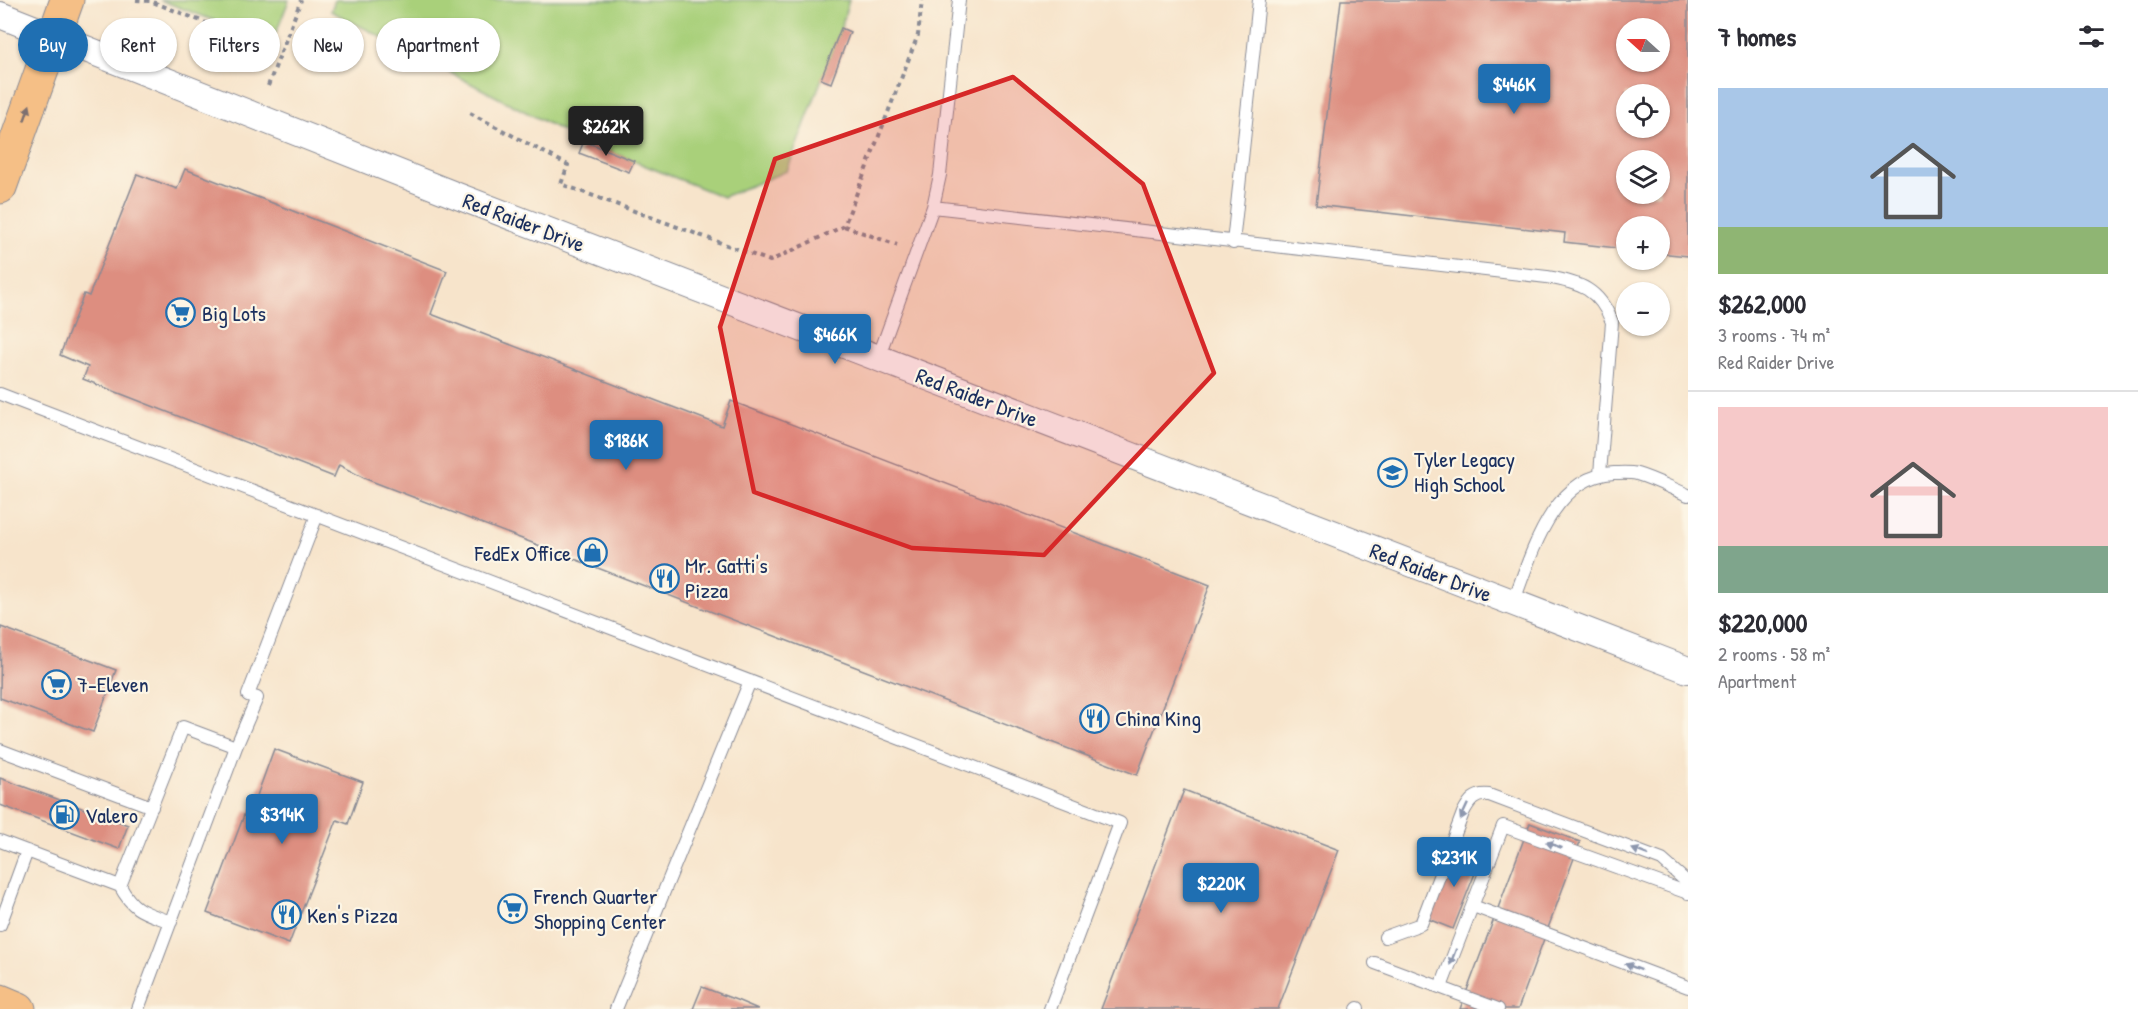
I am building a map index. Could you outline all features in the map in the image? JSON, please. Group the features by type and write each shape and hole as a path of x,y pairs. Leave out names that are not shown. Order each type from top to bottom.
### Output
{"highway":[{"path":"60,18 67,0"},
{"path":"0,188 40,72"},
{"path":"0,1001 19,1009"}],"street":[{"name":"Red Raider Drive","path":"0,15 18,22"},
{"name":"Red Raider Drive","path":"88,50 466,199 1688,670"}],"lane":[{"path":"878,358 933,207 940,175 959,0"},
{"path":"1233,243 1259,0"},
{"path":"933,207 1547,277 1581,285 1602,301 1612,322 1600,474"},
{"path":"0,393 1120,823 1050,1009"},
{"path":"1513,603 1544,525 1560,503 1584,481 1600,474 1635,474 1688,495"},
{"path":"138,1009 236,747 257,698 248,695 317,515"},
{"path":"616,1009 750,681"},
{"path":"120,886 183,727 236,747"},
{"path":"0,750 152,807"},
{"path":"1385,937 1421,924 1463,813 1471,799 1482,794 1662,860 1688,883"},
{"path":"1441,987 1503,826 1688,893"},
{"path":"0,841 120,886 134,906 171,922"},
{"path":"0,925 27,851"},
{"path":"1473,906 1688,987"},
{"path":"1375,963 1498,1009"}],"path":[{"path":"136,0 150,1 281,52"},
{"path":"268,86 301,0"},
{"path":"470,113 568,165 561,184 770,261 844,226 918,35 922,0"},
{"path":"844,226 898,246"}],"highlighted area":[{"path":"1013,77 1143,184 1214,373 1044,555 912,548 754,492 720,327 775,159"}],"green space":[{"path":"160,0 289,0 280,23 280,18 207,18"},
{"path":"335,0 849,0 841,28 787,171 723,197 574,137 449,72 500,72 500,18 376,18 376,34 364,28 364,18 344,18 331,11"}],"building":[{"path":"1341,0 1688,0 1688,256 1670,254 1670,216 1616,216 1616,248 1564,242 1565,233 1316,205"},
{"path":"841,28 850,32 831,83 821,79"},
{"path":"584,141 634,161 629,172 579,153"},
{"path":"185,169 447,271 431,314 722,426 731,401 1210,585 1137,775 366,479 339,465 334,477 83,379 88,367 60,355 84,294 89,296 137,174 177,189"},
{"name":"7-Eleven","path":"1,627 116,670 93,732 0,698"},
{"path":"274,749 363,782 348,824 337,820 289,944 207,913 246,810 251,812"},
{"name":"Valero","path":"0,778 128,825 119,849 0,805"},
{"path":"1184,790 1339,850 1278,1009 1101,1009"},
{"path":"1530,823 1580,842 1518,1009 1460,1009"},
{"path":"1455,848 1481,858 1453,929 1428,919"},
{"path":"702,987 739,1001 758,1009 693,1009"}],"place":[{"name":"Big Lots","path":"181,313"},
{"name":"Tyler Legacy High School","path":"1393,472"},
{"name":"FedEx Office","path":"592,553"},
{"name":"Mr. Gatti's Pizza","path":"664,578"},
{"name":"7-Eleven","path":"56,684"},
{"name":"China King","path":"1094,718"},
{"name":"Valero","path":"64,815"},
{"name":"French Quarter Shopping Center","path":"513,909"},
{"name":"Ken's Pizza","path":"286,915"}]}
